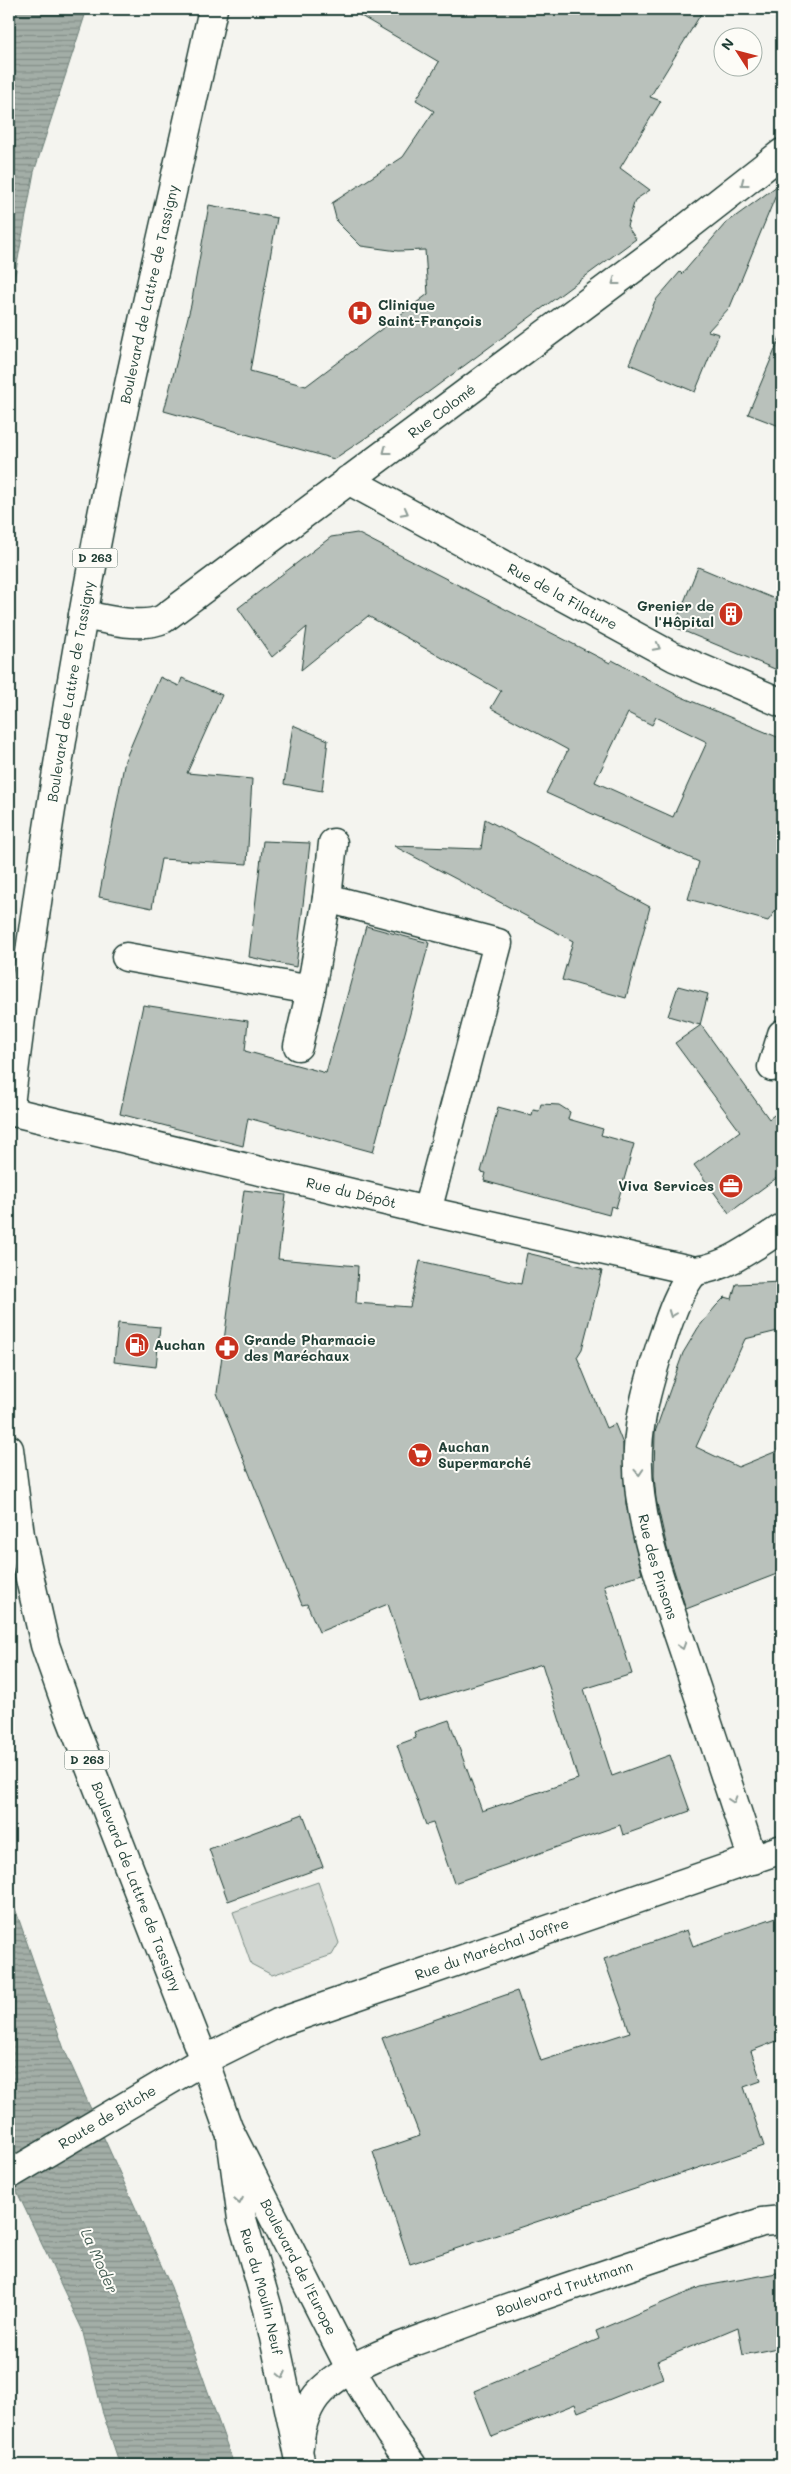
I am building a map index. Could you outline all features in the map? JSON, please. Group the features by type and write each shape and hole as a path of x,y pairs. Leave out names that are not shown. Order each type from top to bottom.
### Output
{"street":[{"name":"Boulevard de Lattre de Tassigny","path":"9,1112 41,882 84,616 122,420 213,9"},
{"name":"Rue Colomé","path":"84,616 141,623 156,623 163,619 654,253 782,153"},
{"name":"Rue de la Filature","path":"348,480 674,657 782,704"},
{"path":"298,1046 311,990 327,898 334,843"},
{"path":"327,898 498,943 427,1211"},
{"path":"126,957 311,990"},
{"path":"772,1067 782,1034"},
{"name":"Rue du Dépôt","path":"9,1112 694,1272"},
{"path":"694,1272 718,1266 740,1255 782,1228"},
{"name":"Rue des Pinsons","path":"694,1272 681,1292 672,1313 652,1372 641,1423 638,1450 641,1497 654,1561 753,1860"},
{"name":"Boulevard de Lattre de Tassigny","path":"9,1450 20,1535 45,1645 70,1716 204,2060"},
{"name":"Rue du Maréchal Joffre","path":"204,2060 278,2023 782,1849"},
{"name":"Route de Bitche","path":"9,2175 204,2060"},
{"name":"Boulevard de l'Europe","path":"204,2060 231,2135 350,2368 390,2434 412,2465"},
{"name":"Rue du Moulin Neuf","path":"231,2135 242,2219 268,2309 300,2456"},
{"name":"Boulevard Truttmann","path":"350,2368 485,2316 762,2222 782,2220"},
{"name":"Rue du Moulin Neuf","path":"300,2456 306,2412 321,2390 350,2368"}],"shaded area":[{"path":"318,1882 339,1943 332,1955 272,1975 251,1964 233,1912"}],"water":[{"path":"9,9 87,9 34,172 9,308"},
{"name":"La Moder","path":"9,1891 64,2049 171,2287 234,2465 120,2465 103,2414 82,2329 9,2175"}],"building":[{"path":"349,9 704,9 650,97 661,101 620,168 650,190 635,200 627,226 636,239 373,433 334,459 164,411 191,305 209,205 277,218 250,371 306,386 428,294 425,250 398,251 361,246 337,222 332,203 403,157 434,111 416,100 439,62"},
{"path":"781,183 730,307 708,331 719,334 695,392 629,364 655,301 680,272 682,274 725,224"},
{"path":"782,333 782,427 748,414"},
{"path":"357,533 610,663 612,660 677,695 782,739 782,902 768,921 688,899 699,862 546,793 568,750 491,708 501,691 368,616 301,670 307,627 272,657 238,608 331,537","holes":["628,713 652,725 656,717 707,742 673,817 595,782"]},
{"name":"Grenier de l'Hôpital","path":"698,567 782,602 782,672 674,627"},
{"path":"160,677 179,686 182,678 222,695 187,773 252,779 247,864 161,859 152,908 99,897 125,760"},
{"path":"293,725 328,740 322,791 284,784"},
{"path":"485,819 650,907 626,998 562,980 573,941 394,846 481,849"},
{"path":"263,841 310,843 296,967 249,957"},
{"path":"366,926 429,943 373,1152 248,1118 243,1146 120,1114 143,1005 248,1021 245,1051 326,1073"},
{"path":"678,986 708,994 700,1025 668,1016"},
{"path":"701,1025 769,1119 782,1109 782,1174 729,1213 694,1165 740,1131 675,1043"},
{"path":"541,1104 559,1105 570,1112 568,1119 603,1129 601,1135 634,1144 616,1208 611,1206 609,1215 484,1181 486,1173 481,1172 498,1107 532,1116 533,1110 539,1111"},
{"path":"244,1190 286,1195 278,1259 358,1266 356,1303 410,1307 420,1261 521,1284 527,1253 602,1271 582,1349 577,1357 606,1428 615,1424 623,1444 626,1504 642,1574 604,1585 632,1674 584,1689 612,1776 670,1755 690,1811 623,1835 620,1825 454,1883 433,1823 426,1825 397,1745 416,1738 414,1732 449,1720 482,1811 578,1779 542,1664 420,1702 388,1604 319,1632 307,1604 302,1605 217,1393"},
{"path":"782,1282 782,1330 745,1339 696,1447 738,1467 782,1449 782,1572 686,1609 667,1548 656,1499 654,1475 655,1432 683,1353 698,1328 716,1306 725,1297 732,1299 736,1284"},
{"name":"Auchan","path":"118,1323 160,1327 156,1367 114,1362"},
{"path":"303,1814 323,1867 228,1901 209,1849"},
{"path":"782,1915 782,2039 751,2051 761,2081 744,2087 764,2146 410,2264 373,2152 420,2136 382,2038 517,1991 541,2061 630,2032 604,1959 687,1930 693,1946"},
{"path":"782,2272 782,2347 743,2355 738,2327 657,2361 663,2378 578,2412 575,2404 492,2437 474,2391 599,2339 596,2331 700,2287"}],"place":[{"name":"Clinique Saint-François","path":"360,313"},
{"name":"Grenier de l'Hôpital","path":"731,614"},
{"name":"Viva Services","path":"731,1186"},
{"name":"Auchan","path":"137,1345"},
{"name":"Grande Pharmacie des Maréchaux","path":"227,1348"},
{"name":"Auchan Supermarché","path":"420,1455"}]}
